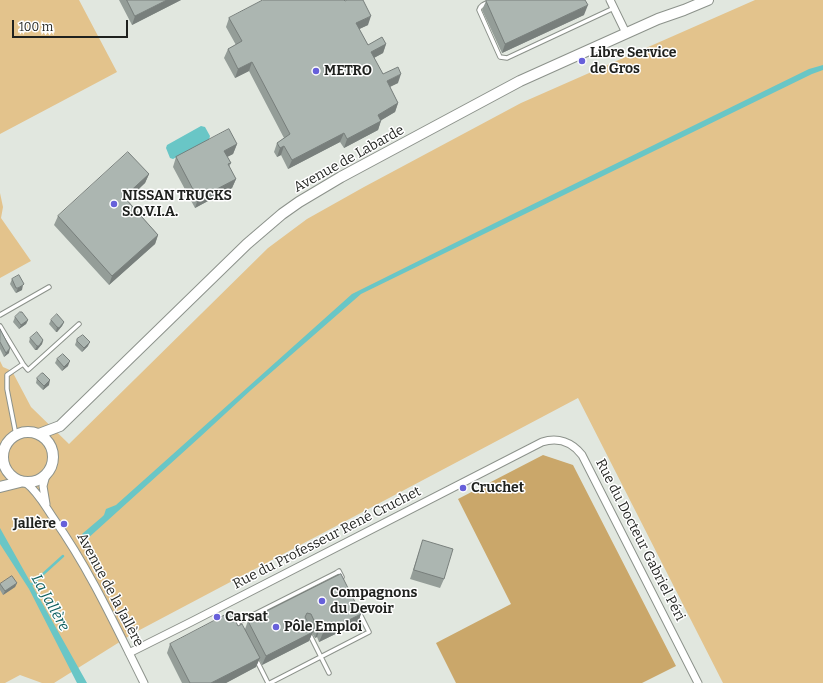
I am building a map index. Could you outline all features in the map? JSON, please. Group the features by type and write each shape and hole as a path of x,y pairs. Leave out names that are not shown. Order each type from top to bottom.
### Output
{"main road":[{"name":"Avenue de Labarde","path":"39,434 60,426 247,244 282,214 341,177 490,96 626,33 708,0"},
{"name":"Avenue de Labarde","path":"52,449 60,426"},
{"path":"0,480 3,465 3,450 8,441 16,434 30,432 39,434 47,440 52,449 53,460 46,475 37,481 23,482 0,487"},
{"path":"3,465 12,477 23,482"}],"street":[{"path":"610,0 626,33"},
{"name":"Rue du Docteur Gabriel Péri","path":"537,445 547,440 564,441 574,446 582,455 698,683"},
{"name":"Rue du Professeur René Cruchet","path":"129,653 537,445"},
{"name":"Avenue de la Jallère","path":"46,475 43,486 49,511"},
{"name":"Avenue de la Jallère","path":"23,482 36,491 85,567 144,683"}],"lane":[{"path":"493,0 482,5 478,10 500,57 503,58 507,58 614,8"},
{"path":"0,315 49,287"},
{"path":"0,326 28,370 79,324"},
{"path":"16,434 6,389 7,375 23,364"},
{"path":"241,630 237,623 339,571 345,582"},
{"path":"255,656 269,683 369,632 359,611"},
{"path":"308,631 330,673"}],"shaded area":[{"path":"0,0 79,0 117,72 0,134"},
{"path":"755,0 823,0 823,683 723,683 578,398 134,633 54,683 42,683 20,675 5,683 0,683 0,361 3,367 12,371 31,407 69,444 268,248 307,219 521,103"},
{"path":"0,193 3,207 1,218 31,261 0,278"},
{"path":"543,455 573,465 676,666 642,683 456,683 436,643 511,604 458,499"}],"water":[{"path":"823,65 823,70 361,294 251,390 86,540 82,534 104,515 106,509 116,505 352,294 809,69"},
{"path":"201,126 205,127 210,136 209,140 173,159 170,158 166,148 167,145"},
{"path":"0,528 87,683 77,683 29,589 0,544"}],"building":[{"path":"127,0 167,0 135,16"},
{"path":"263,0 363,0 371,16 356,23 368,45 382,37 386,44 371,52 383,74 398,67 401,74 387,81 398,103 378,115 381,121 347,139 344,133 292,160 284,146 280,148 277,143 290,134 252,62 238,69 228,49 242,41 229,18"},
{"path":"585,0 588,5 505,44 486,1"},
{"path":"229,129 237,144 224,151 231,163 228,164 236,179 198,199 176,157"},
{"path":"128,152 149,174 124,197 158,235 112,276 58,216"},
{"path":"19,275 24,284 16,288 12,279"},
{"path":"22,312 28,320 21,325 15,317"},
{"path":"57,314 64,322 59,328 51,320"},
{"path":"0,329 10,348 6,353 0,342"},
{"path":"37,332 43,340 39,346 37,346 30,338"},
{"path":"83,335 90,342 84,348 77,341 77,339"},
{"path":"63,354 70,361 64,367 57,359"},
{"path":"42,373 50,380 44,386 37,379"},
{"path":"423,540 453,549 444,579 414,570"},
{"name":"Pôle Emploi","path":"341,574 361,614 323,633 320,628 318,629 311,614 307,613 305,617 313,632 266,656 248,621"},
{"path":"12,576 17,583 5,591 0,584"},
{"path":"231,612 238,626 242,624 260,658 211,683 190,683 170,644"}],"waterway":[{"name":"La Jallère","path":"31,585 63,556"}],"place":[{"name":"Libre Service de Gros","path":"582,61"},
{"name":"METRO","path":"316,71"},
{"name":"NISSAN TRUCKS S.O.V.I.A.","path":"114,204"},
{"name":"Cruchet","path":"463,488"},
{"name":"Jallère","path":"64,524"},
{"name":"Compagnons du Devoir","path":"322,601"},
{"name":"Carsat","path":"217,617"},
{"name":"Pôle Emploi","path":"276,627"}]}
